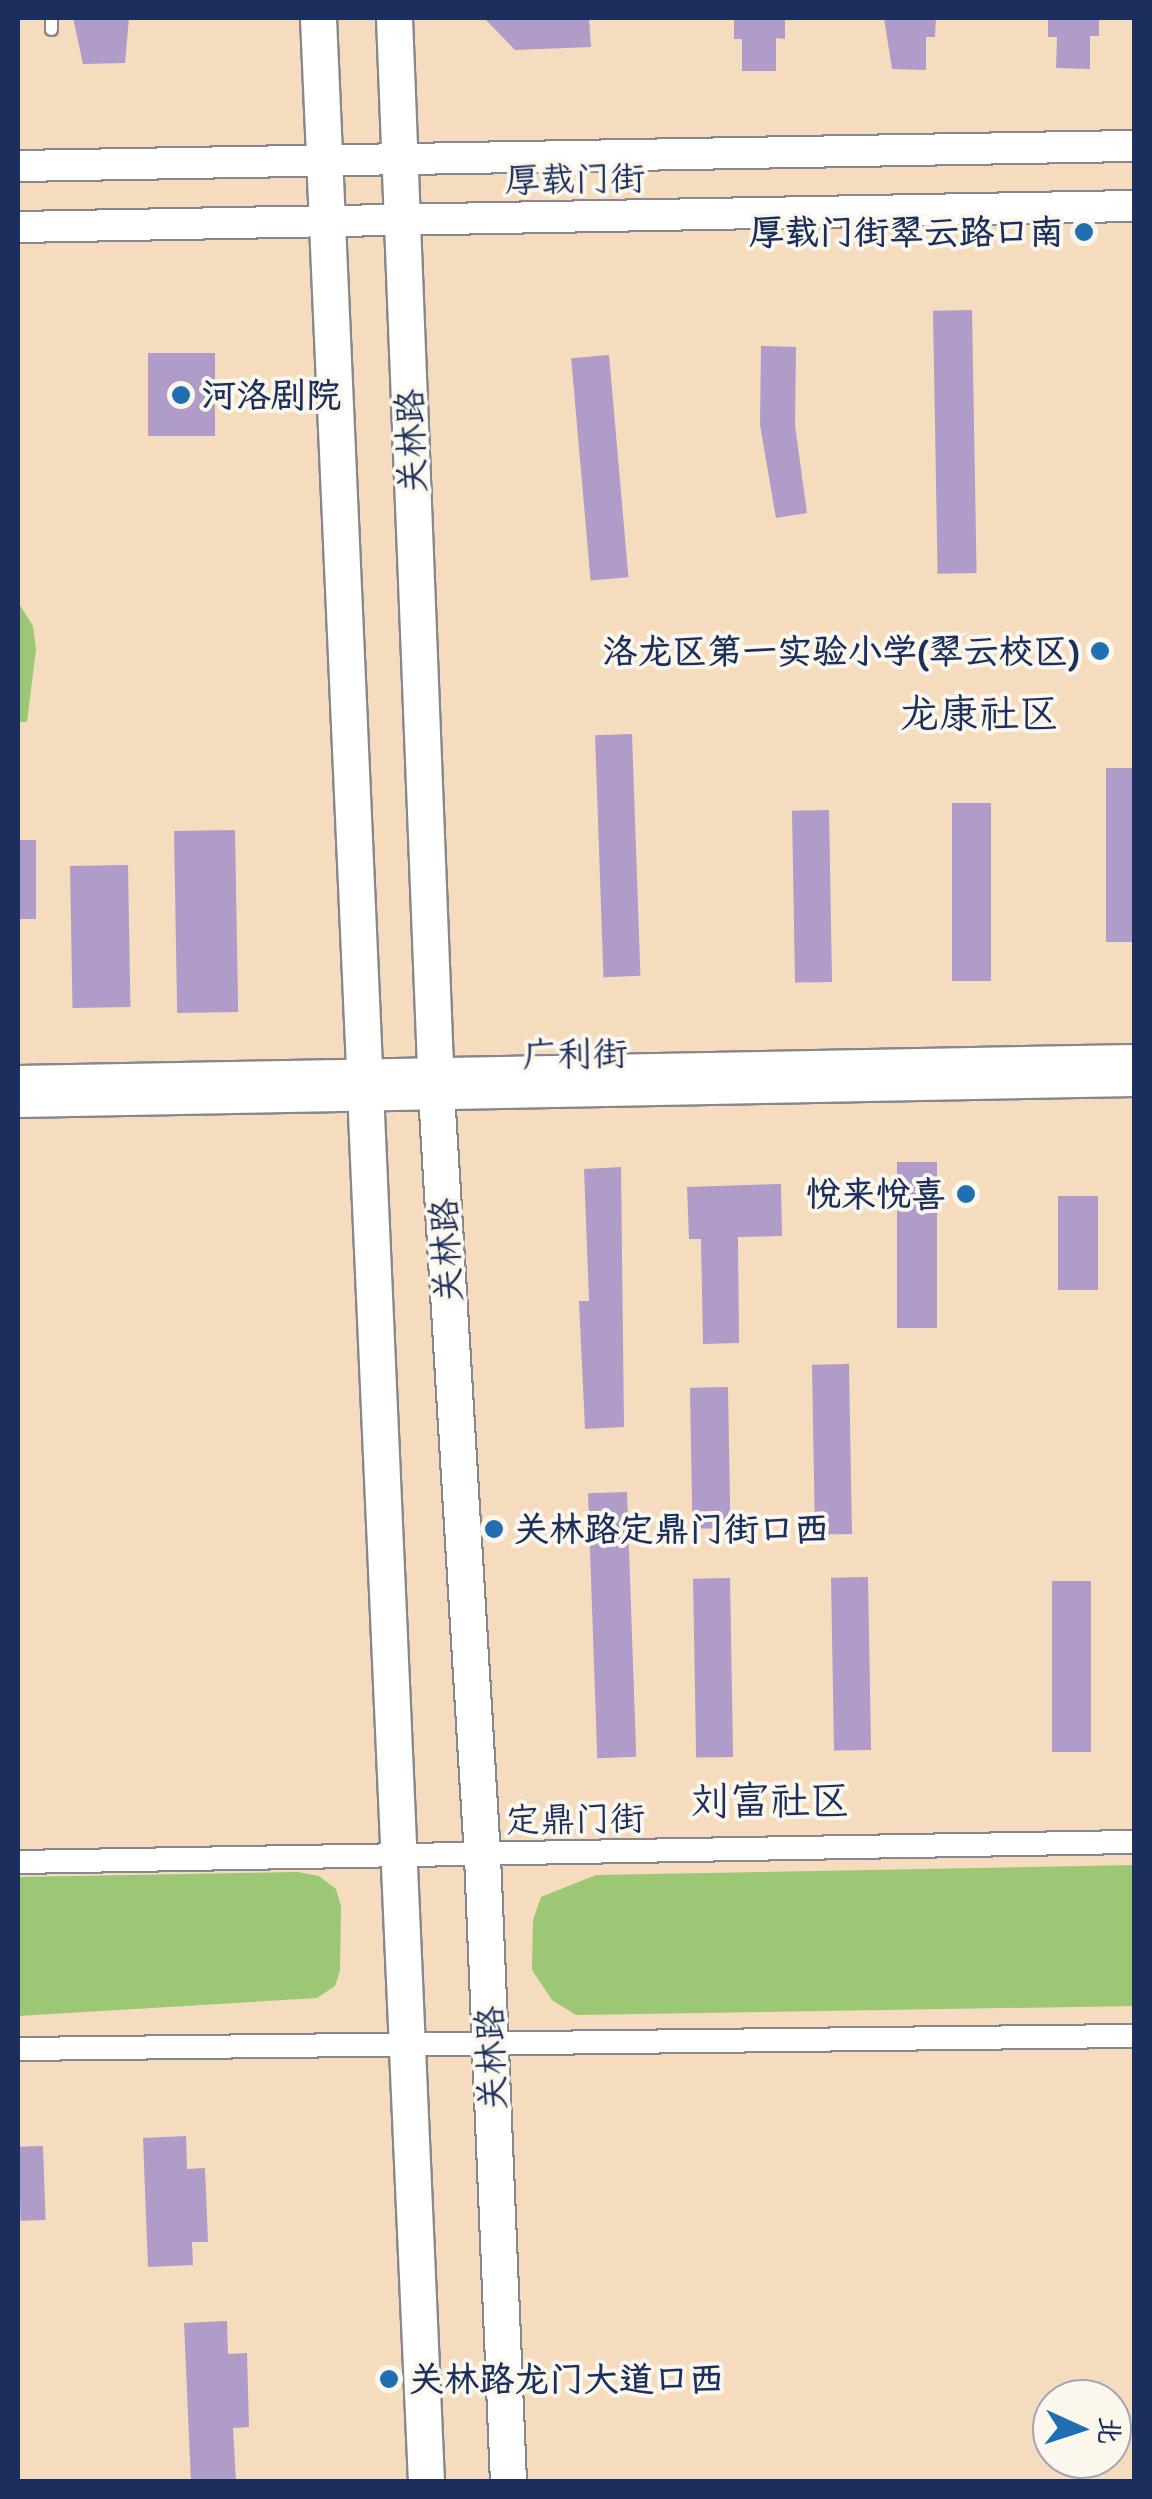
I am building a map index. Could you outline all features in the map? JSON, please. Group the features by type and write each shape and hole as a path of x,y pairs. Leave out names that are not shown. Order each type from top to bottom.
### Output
{"main road":[{"path":"318,18 426,2482"},
{"name":"关林路","path":"394,18 436,1082 482,1856 508,2482"},
{"name":"厚载门街","path":"18,166 1134,146"},
{"name":"厚载门街","path":"18,227 1134,206"}],"street":[{"name":"广利街","path":"18,1102 365,1084 1134,1059"},
{"name":"广利街","path":"18,1080 365,1084"},
{"name":"广利街","path":"436,1082 1134,1082"},
{"name":"定鼎门街","path":"18,1862 1134,1842"},
{"path":"18,2049 1134,2036"}],"green space":[{"path":"18,602 33,626 36,649 27,722 18,722"},
{"path":"1134,1865 1134,2006 576,2015 552,2000 532,1970 533,1920 541,1897 596,1875"},
{"path":"298,1872 319,1876 336,1889 341,1906 340,1971 335,1986 317,1998 18,2016 18,1877"}],"building":[{"path":"73,18 129,18 125,63 83,64"},
{"path":"484,18 589,18 591,47 515,50"},
{"path":"734,18 785,18 785,39 776,38 776,71 742,71 742,39 734,39"},
{"path":"884,18 936,18 935,37 926,37 926,70 892,69"},
{"path":"1048,18 1099,18 1099,36 1090,36 1090,69 1056,68 1057,37 1048,37"},
{"path":"972,310 977,573 938,574 933,311"},
{"path":"761,346 796,347 795,425 807,513 776,518 760,425"},
{"name":"河洛剧院","path":"148,353 215,353 215,436 148,436"},
{"path":"609,355 628,577 591,580 571,358"},
{"path":"632,734 640,976 603,977 595,735"},
{"path":"1106,768 1134,768 1134,942 1106,942"},
{"path":"952,803 991,803 991,981 952,981"},
{"path":"829,810 832,982 795,983 792,811"},
{"path":"235,830 238,1012 177,1013 174,831"},
{"path":"18,840 36,840 36,919 18,919"},
{"path":"128,865 130,1007 72,1008 70,866"},
{"path":"897,1162 937,1162 937,1328 897,1328"},
{"path":"621,1167 624,1427 585,1429 579,1301 589,1301 584,1169"},
{"path":"781,1184 782,1236 738,1237 739,1343 703,1344 701,1239 689,1239 687,1187"},
{"path":"1058,1196 1098,1196 1098,1290 1058,1290"},
{"path":"849,1364 852,1534 815,1535 812,1365"},
{"path":"728,1387 730,1528 692,1529 690,1388"},
{"path":"627,1492 636,1757 597,1758 588,1493"},
{"path":"868,1577 871,1750 834,1751 831,1578"},
{"path":"730,1578 733,1757 696,1758 693,1579"},
{"path":"1052,1581 1091,1581 1091,1752 1052,1752"},
{"path":"186,2136 187,2169 205,2168 208,2242 192,2242 193,2265 148,2267 143,2138"},
{"path":"43,2146 46,2220 21,2221 18,2147"},
{"path":"227,2321 228,2354 247,2353 249,2427 233,2428 236,2482 191,2482 184,2323"}],"place":[{"name":"厚载门街翠云路口南","path":"1084,232"},
{"name":"河洛剧院","path":"181,395"},
{"name":"洛龙区第一实验小学(翠云校区)","path":"1100,651"},
{"name":"悦来悦喜","path":"966,1194"},
{"name":"关林路定鼎门街口西","path":"494,1529"},
{"name":"关林路龙门大道口西","path":"389,2379"}],"district":[{"name":"龙康社区","path":"979,713"},
{"name":"刘富社区","path":"770,1800"}]}
